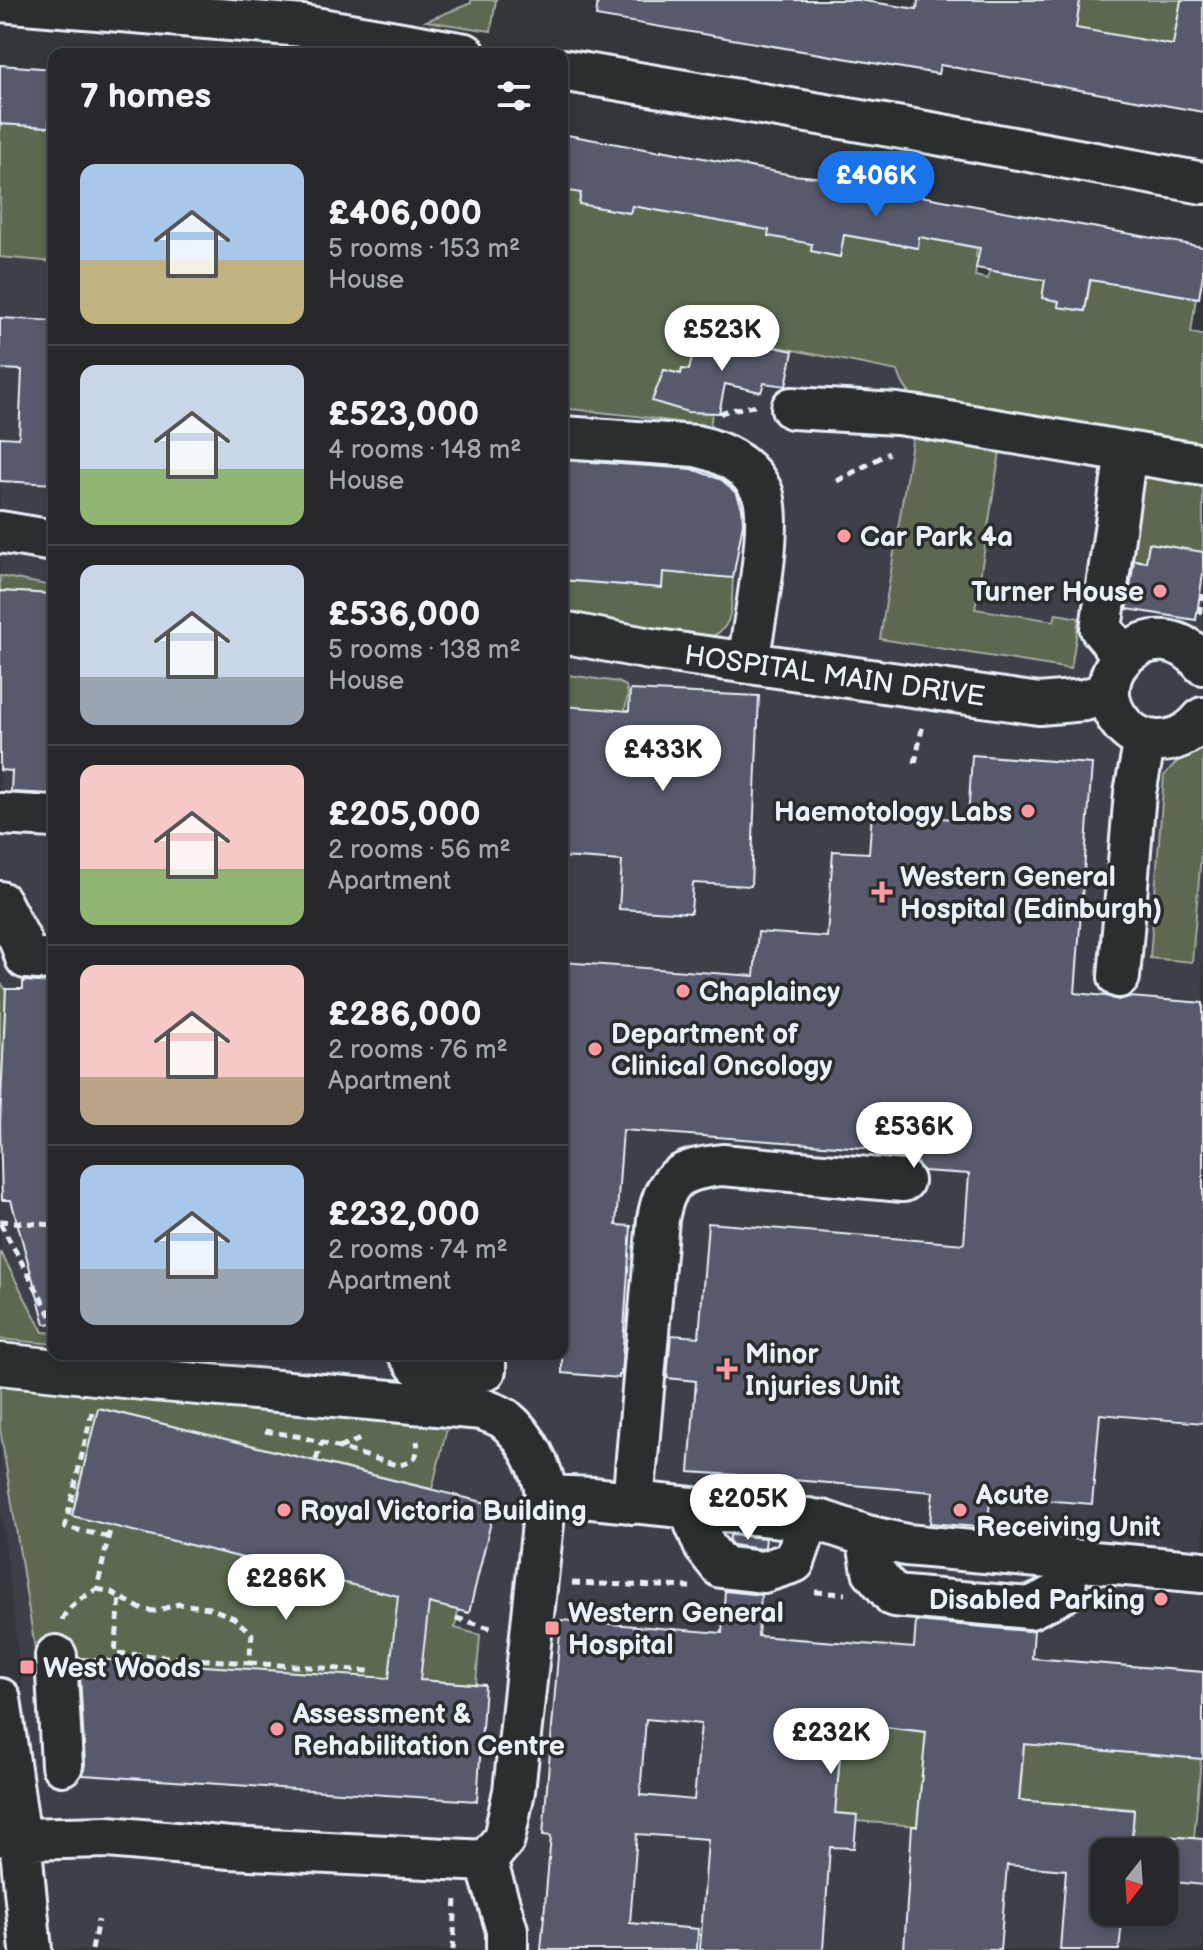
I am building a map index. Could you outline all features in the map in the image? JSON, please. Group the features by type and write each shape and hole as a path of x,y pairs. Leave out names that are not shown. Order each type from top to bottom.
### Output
{"street":[{"path":"0,1 310,13 442,48"},
{"path":"568,71 1203,183"},
{"path":"792,408 919,417 1203,465"},
{"path":"568,437 696,446 729,457 743,467 763,492 767,518 748,662"},
{"path":"1123,655 1101,629 1126,452"},
{"path":"0,532 48,540"},
{"name":"HOSPITAL MAIN DRIVE","path":"568,633 650,649 1039,704 1085,700 1109,692"},
{"path":"1203,664 1194,653 1171,641 1145,642 1133,647 1115,666 1109,692 1119,721 1145,740 1162,742 1179,738 1193,730 1203,718"},
{"path":"1119,977 1135,793 1145,740"},
{"path":"0,814 48,817"},
{"path":"0,902 15,931 40,959"},
{"path":"633,1503 658,1219 667,1187 678,1176 697,1168 722,1165 903,1181"},
{"path":"413,1360 417,1365 485,1370 485,1360"},
{"path":"0,1364 482,1409 504,1418 520,1435 545,1486 546,1496 514,1791 504,1839 472,1861 230,1848 108,1837 10,1837"},
{"path":"546,1496 809,1519 906,1545 1203,1572"},
{"path":"689,1508 705,1547 721,1567 763,1572 794,1562 809,1519"},
{"path":"56,1656 62,1765"},
{"path":"31,1950 10,1837 2,1713 59,1720"},
{"path":"472,1861 507,1930 507,1950"}],"path":[{"path":"710,449 719,416 727,410 747,409 756,405 792,408"},
{"path":"837,481 891,452"},
{"path":"0,1222 48,1225"},
{"path":"0,1222 48,1310"},
{"path":"94,1400 65,1527 109,1537"},
{"path":"255,1429 302,1437 397,1465 408,1464 414,1458 418,1449 411,1434"},
{"path":"339,1448 365,1438"},
{"path":"316,1460 321,1443"},
{"path":"97,1589 111,1525"},
{"path":"56,1656 57,1635 64,1614 97,1589 111,1592 143,1610 155,1611 179,1604 210,1608 234,1618 252,1634 249,1663"},
{"path":"120,1597 115,1653 369,1671"},
{"path":"453,1950 472,1861"},
{"path":"92,1950 98,1920"}],"shaded area":[{"name":"Western General Hospital (Edinburgh)","path":"0,237 48,247 48,1360 568,1360 568,340 686,329 1203,430 1203,1950 53,1950 0,1501"}],"green space":[{"path":"471,0 496,0 491,31 426,21 471,3"},
{"path":"1080,0 1203,0 1203,10 1180,6 1173,45 1078,90 1065,87"},
{"path":"0,124 48,127 48,261 0,257"},
{"path":"584,176 579,204 630,213 635,187 651,209 769,230 812,244 811,251 839,257 844,235 917,248 926,197 936,199 929,239 977,248 975,276 988,279 991,261 997,272 1021,276 1025,257 1066,264 1043,298 1059,301 1058,307 1085,311 1091,279 1196,298 1191,333 1203,335 1203,457 917,400 905,387 898,371 698,331 689,370 682,369 681,374 664,370 652,400 688,412 712,413 710,427 568,409 568,186"},
{"path":"914,430 1001,445 975,609 1054,621 1056,614 1079,618 1071,669 880,639"},
{"path":"1138,469 1203,479 1203,552 1149,543 1146,562 1125,558"},
{"path":"663,572 733,578 727,623 715,635 705,638 568,612 568,580 661,588"},
{"path":"0,576 48,585 48,594 0,591"},
{"path":"568,675 618,682 626,686 628,694 613,772 568,714"},
{"path":"1203,749 1203,830 1192,962 1150,958 1164,776 1181,759"},
{"path":"0,983 6,989 1,1107 0,1107"},
{"path":"0,1251 43,1332 48,1332 48,1343 0,1339"},
{"path":"0,1378 450,1416 432,1489 99,1408 72,1515 458,1610 455,1628 480,1635 476,1684 36,1655 0,1428"},
{"path":"843,1722 926,1732 917,1826 856,1821 856,1815 835,1813"},
{"path":"1024,1744 1201,1759 1194,1838 1132,1838 1134,1809 1060,1803 1057,1837 1018,1820"}],"building":[{"path":"598,0 858,0 917,9 918,0 1080,0 1076,28 1173,45 1181,0 1203,0 1203,112 940,65 938,74 596,16"},
{"path":"0,65 48,69 48,127 0,124"},
{"path":"568,135 1203,247 1203,274 1199,298 1090,280 1085,311 1058,307 1059,301 1042,298 1045,280 976,268 980,248 919,237 918,248 844,235 840,257 811,251 812,244 768,236 769,230 632,206 630,213 579,204 581,193 568,191"},
{"path":"0,318 48,321 48,484 0,481 0,437 19,438 22,370 0,369"},
{"path":"698,331 793,351 786,386 764,383 761,392 725,384 719,413 688,412 652,401 664,370 681,374 682,369 689,370"},
{"path":"568,460 692,469 722,480 737,494 743,523 733,578 663,572 662,588 568,580"},
{"name":"Turner House","path":"1149,543 1203,552 1196,620 1127,609 1134,560 1146,562"},
{"path":"0,591 48,594 48,794 11,792 12,771 0,770"},
{"path":"630,690 759,696 751,886 693,883 691,913 619,909 622,861 568,857 568,706 629,711"},
{"path":"972,755 1092,764 1075,993 1118,1000 1130,997 1203,1003 1203,1423 1100,1414 1092,1504 990,1496 988,1528 930,1523 933,1492 771,1478 769,1493 733,1489 735,1475 689,1472 696,1381 667,1378 671,1335 699,1337 708,1223 964,1244 969,1174 923,1171 916,1162 906,1158 877,1156 877,1149 623,1130 616,1225 631,1226 621,1375 619,1378 562,1373 562,1360 568,1360 568,962 754,976 758,932 827,937 833,851 869,853 872,813 968,820"},
{"path":"23,981 48,983 48,1324 45,1324 11,1200 2,1200 0,1124 6,989 23,989"},
{"path":"98,1408 495,1505 469,1613 429,1603 420,1680 485,1685 477,1801 83,1775 79,1658 389,1678 398,1596 72,1516"},
{"path":"730,1535 766,1538 765,1547 733,1545 729,1541"},
{"path":"725,1591 761,1595 758,1636 914,1648 916,1621 1034,1630 1032,1658 1203,1672 1203,1759 1024,1744 1019,1800 1134,1810 1132,1838 1090,1838 1090,1926 1122,1926 1119,1950 1060,1950 1066,1870 1007,1865 1000,1950 904,1950 912,1826 917,1826 926,1732 843,1722 835,1813 857,1815 854,1848 830,1847 823,1950 700,1950 708,1839 637,1834 630,1923 698,1929 697,1950 541,1950 551,1836 543,1835 561,1620 722,1633","holes":["646,1719 701,1724 694,1800 640,1795"]},
{"path":"1164,1836 1203,1839 1203,1885 1178,1882 1178,1838"}],"place":[{"name":"Car Park 4a","path":"844,536"},
{"name":"Turner House","path":"1160,591"},
{"name":"Haemotology Labs","path":"1028,811"},
{"name":"Western General Hospital (Edinburgh)","path":"882,892"},
{"name":"Chaplaincy","path":"683,991"},
{"name":"Department of Clinical Oncology","path":"595,1049"},
{"name":"Minor Injuries Unit","path":"727,1369"},
{"name":"Royal Victoria Building","path":"284,1510"},
{"name":"Acute Receiving Unit","path":"960,1510"},
{"name":"Disabled Parking","path":"1161,1599"},
{"name":"Western General Hospital","path":"552,1628"},
{"name":"West Woods","path":"27,1667"},
{"name":"Assessment & Rehabilitation Centre","path":"277,1729"}]}
